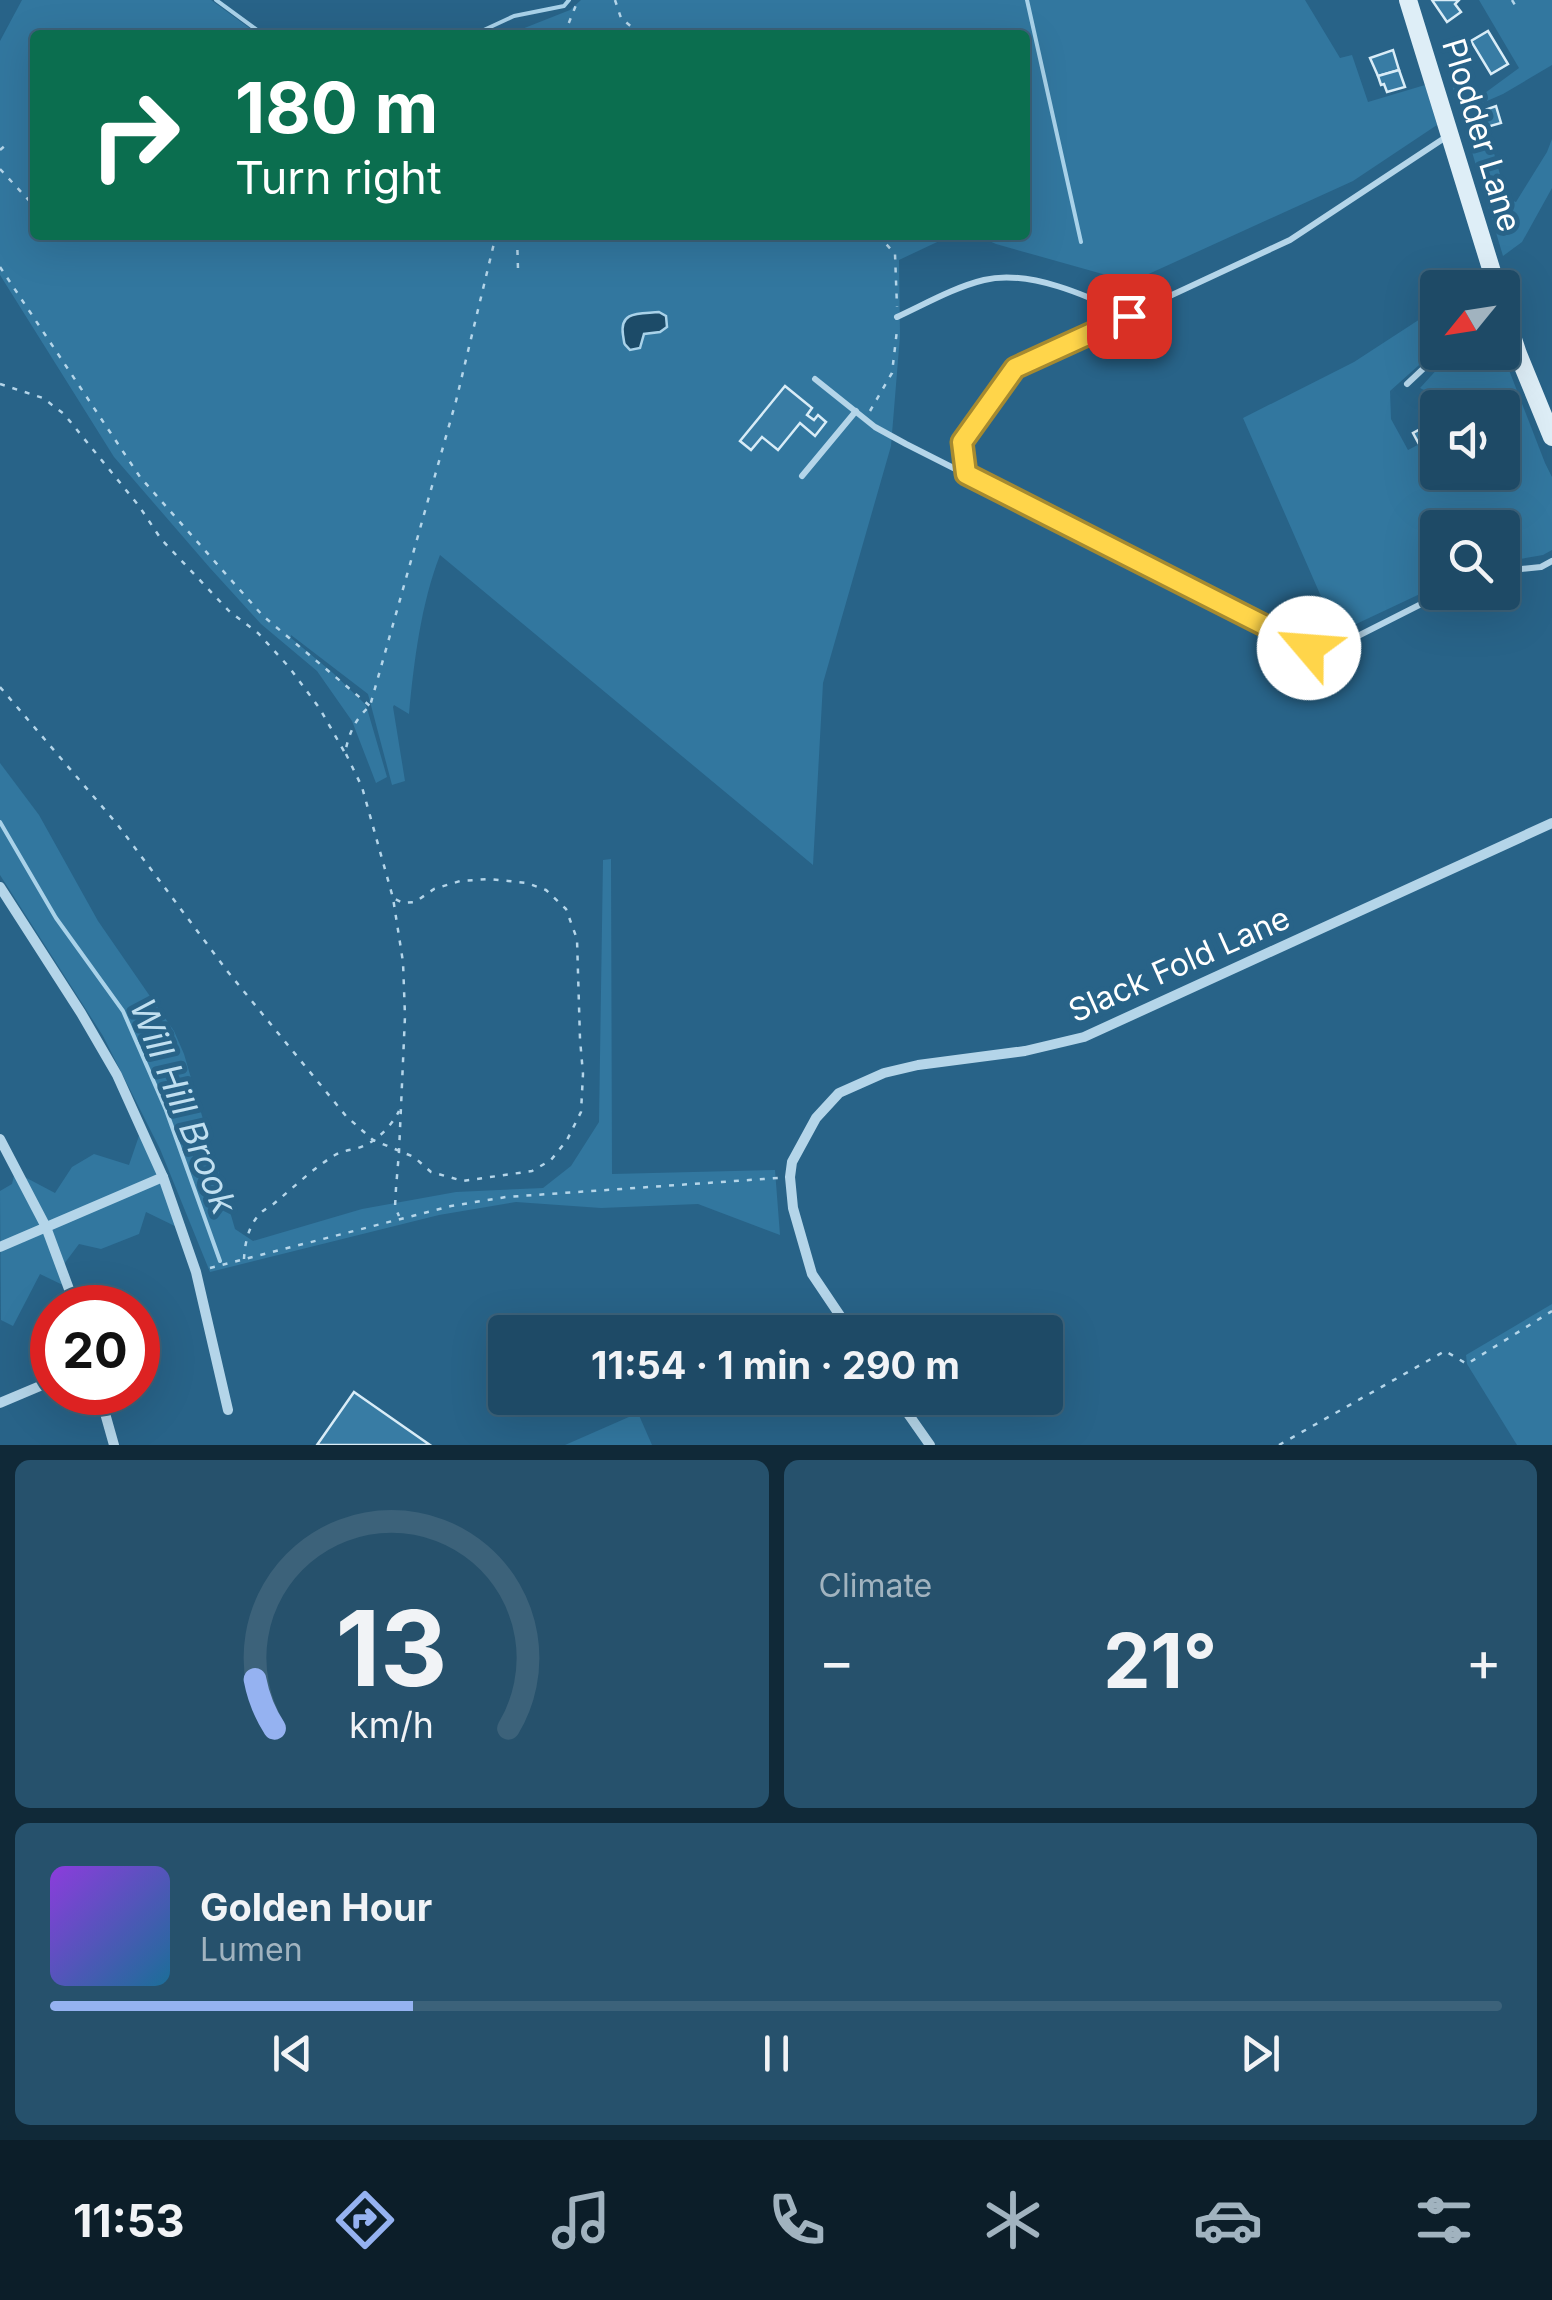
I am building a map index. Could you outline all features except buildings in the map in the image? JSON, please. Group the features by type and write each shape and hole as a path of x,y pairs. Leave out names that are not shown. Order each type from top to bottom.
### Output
{"main road":[{"name":"Plodder Lane","path":"1408,0 1492,270"},
{"path":"1520,357 1552,437"}],"street":[{"name":"Slack Fold Lane","path":"790,1177 798,1147 816,1118 840,1093 868,1078 918,1065 1025,1051 1084,1037 1552,824"},
{"path":"0,887 117,1075 163,1178 196,1272 228,1410"},
{"path":"0,1140 46,1227 67,1285"},
{"path":"790,1177 793,1208 812,1274 840,1315"},
{"path":"0,1247 163,1178"},
{"path":"0,1403 30,1391"},
{"path":"106,1415 114,1445"},
{"path":"908,1415 930,1445"}],"lane":[{"path":"966,474 962,442 1015,368 1290,240 1451,133"},
{"path":"898,317 970,284 1003,278 1069,290 1129,316"},
{"path":"1407,384 1422,370"},
{"path":"815,379 890,436 1309,648 1325,650 1346,642 1420,605"},
{"path":"802,476 856,411"},
{"path":"1520,569 1541,567 1552,561"}],"path":[{"path":"559,30 567,28 578,0"},
{"path":"615,0 621,18 635,30"},
{"path":"1512,0 1515,5"},
{"path":"0,150 8,142"},
{"path":"0,169 30,202"},
{"path":"345,753 358,716 370,706 456,400 495,240"},
{"path":"517,240 518,269"},
{"path":"865,418 892,373 898,317 895,254 882,240"},
{"path":"0,267 140,477 263,616 370,706"},
{"path":"0,384 43,398 64,414 140,506 161,539 289,667 320,709 362,787 393,898 403,962 405,1016 395,1207 400,1219"},
{"path":"0,687 117,824 228,972 346,1116 373,1140 414,1157 431,1172 463,1180 532,1171 552,1160 580,1112 583,1074 578,939 566,909 546,890 490,880 460,881 434,889 415,902 393,898"},
{"path":"244,1259 253,1222 262,1210 335,1155 360,1147 388,1129 401,1105"},
{"path":"196,1272 451,1206 506,1198 790,1177"},
{"path":"1279,1445 1445,1351 1467,1364 1552,1311"}],"shaded area":[{"path":"22,0 211,0 252,30 30,30 30,240 941,240 899,260 900,336 891,446 823,683 813,865 440,555 423,613 409,714 393,707 405,781 392,785 368,694 291,635 366,705 387,777 376,783 352,721 317,671 261,624 114,457 0,275 0,41"},
{"path":"581,0 1305,0 1340,58 1352,55 1368,102 1425,85 1437,125 1353,181 1131,282 987,240 1030,240 1030,30 520,30 570,10"},
{"path":"1479,0 1552,0 1552,65 1480,104 1507,199 1516,202 1552,139 1552,188 1522,242 1503,256 1447,68 1460,59 1474,101 1519,68"},
{"path":"659,312 666,316 667,327 644,334 640,348 630,350 624,343 624,321 633,315"},
{"path":"1420,319 1420,364 1390,391 1391,419 1408,450 1420,444 1420,490 1520,490 1520,398 1552,477 1552,550 1520,559 1520,510 1420,510 1420,594 1337,633 1243,418 1354,362"},
{"path":"1436,370 1509,370 1517,390 1420,388"},
{"path":"0,763 39,815 98,921 174,1031 235,1229 253,1241 362,1209 456,1192 543,1188 571,1166 599,1122 603,860 611,859 612,1174 775,1170 780,1235 698,1204 601,1208 516,1202 439,1215 210,1272 160,1149 103,1036 0,875"},
{"path":"141,1130 181,1229 146,1212 139,1234 101,1249 79,1244 61,1268 68,1285 40,1274 34,1285 30,1285 30,1293 13,1326 1,1320 0,1191 12,1184 16,1167 19,1174 55,1193 72,1167 94,1154 129,1165"},
{"path":"1552,1304 1552,1445 1517,1445 1467,1364 1466,1355"},
{"path":"639,1415 652,1445 565,1445"}],"waterway":[{"path":"216,0 257,30"},
{"path":"484,30 514,16 564,6 569,0"},
{"path":"1027,0 1081,242"},
{"name":"Will Hill Brook","path":"0,822 56,918 123,1011 166,1110 220,1261"}],"route":[{"path":"1129,316 1015,368 962,442 966,474 1309,648"}]}
